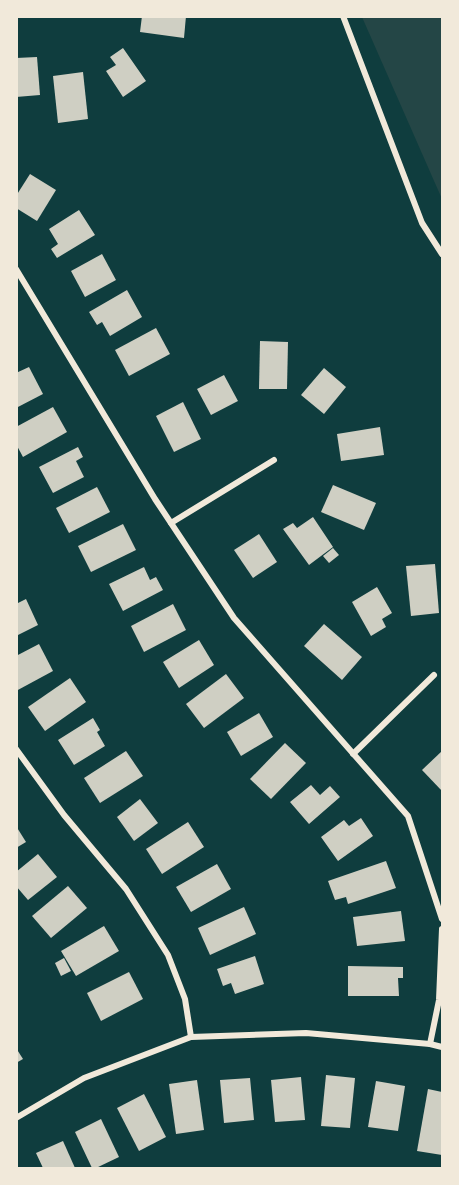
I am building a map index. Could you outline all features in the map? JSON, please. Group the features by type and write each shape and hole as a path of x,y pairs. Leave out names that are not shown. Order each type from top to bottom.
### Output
{"street":[{"path":"343,16 422,223 442,254"},
{"path":"16,269 155,499 234,618 408,816 442,919"},
{"path":"171,523 274,460"},
{"path":"353,754 434,675"},
{"path":"16,749 64,815 126,889 168,954 185,999 191,1037"},
{"path":"430,1044 439,1000 442,929"},
{"path":"16,1118 84,1078 191,1037 306,1033 442,1047"}],"shaded area":[{"path":"362,17 442,17 442,199"}],"building":[{"path":"142,16 186,16 184,38 140,32"},
{"path":"123,48 146,81 123,97 106,71 116,65 110,57"},
{"path":"37,57 40,95 16,97 16,58"},
{"path":"83,72 88,119 58,123 53,76"},
{"path":"30,174 56,190 37,221 16,208 16,196"},
{"path":"79,210 95,235 57,258 51,249 58,244 49,229"},
{"path":"102,254 116,280 85,297 71,271"},
{"path":"127,290 142,317 110,336 102,322 97,325 89,312"},
{"path":"156,328 170,354 129,376 115,350"},
{"path":"260,341 288,342 287,389 259,389"},
{"path":"29,367 43,394 16,408 16,373"},
{"path":"324,368 346,387 324,414 301,395"},
{"path":"224,375 238,401 211,415 197,389"},
{"path":"183,402 201,439 174,452 156,416"},
{"path":"53,407 67,432 23,457 16,444 16,427"},
{"path":"380,427 384,455 341,461 337,434"},
{"path":"78,447 83,457 76,461 84,477 53,493 39,467"},
{"path":"333,485 376,503 364,530 321,512"},
{"path":"97,487 110,512 69,533 56,508"},
{"path":"313,517 333,547 309,565 283,529 293,523 297,528"},
{"path":"123,524 136,550 91,572 78,546"},
{"path":"259,534 277,562 253,578 234,550"},
{"path":"333,548 339,555 329,563 323,556"},
{"path":"435,564 439,613 411,616 406,566"},
{"path":"144,567 150,580 156,577 163,590 123,611 109,584"},
{"path":"377,587 392,613 382,619 386,627 371,636 352,602"},
{"path":"26,599 38,625 16,636 16,604"},
{"path":"173,604 186,630 144,652 131,626"},
{"path":"324,624 362,657 342,680 304,646"},
{"path":"199,640 214,665 179,688 163,662"},
{"path":"39,644 53,671 16,691 16,656"},
{"path":"226,674 244,698 204,728 186,704"},
{"path":"70,678 86,702 45,731 28,707"},
{"path":"259,713 273,737 241,756 227,732"},
{"path":"93,718 100,730 97,732 105,746 74,765 58,740"},
{"path":"285,743 306,763 271,799 250,779"},
{"path":"126,751 143,776 100,803 84,778"},
{"path":"442,751 442,791 422,770"},
{"path":"311,785 320,795 330,786 340,797 309,824 290,802"},
{"path":"140,799 158,823 134,841 117,817"},
{"path":"361,818 373,836 338,861 321,837 344,820 349,826"},
{"path":"188,822 204,847 162,874 146,849"},
{"path":"16,826 26,842 16,848"},
{"path":"38,854 57,877 28,900 16,886 16,872"},
{"path":"386,861 396,888 348,904 346,897 335,900 328,881"},
{"path":"217,864 231,889 191,912 176,887"},
{"path":"68,886 87,908 51,938 32,916"},
{"path":"244,907 256,934 210,955 198,928"},
{"path":"401,911 405,941 357,946 353,917"},
{"path":"104,926 119,951 76,976 61,951"},
{"path":"255,956 264,984 235,994 231,983 223,986 217,969"},
{"path":"64,958 71,971 61,976 55,963"},
{"path":"348,966 403,967 403,978 398,978 399,996 348,996"},
{"path":"129,972 143,999 101,1021 87,993"},
{"path":"16,1048 23,1059 16,1063"},
{"path":"326,1075 355,1078 350,1128 321,1126"},
{"path":"301,1077 305,1120 275,1122 271,1080"},
{"path":"250,1078 254,1120 224,1123 220,1080"},
{"path":"197,1080 204,1130 176,1134 169,1084"},
{"path":"376,1081 405,1086 398,1131 368,1127"},
{"path":"428,1089 442,1092 442,1155 417,1151"},
{"path":"144,1094 166,1137 139,1151 117,1108"},
{"path":"101,1119 119,1157 92,1168 75,1132"},
{"path":"63,1141 75,1168 43,1168 36,1153"}]}
